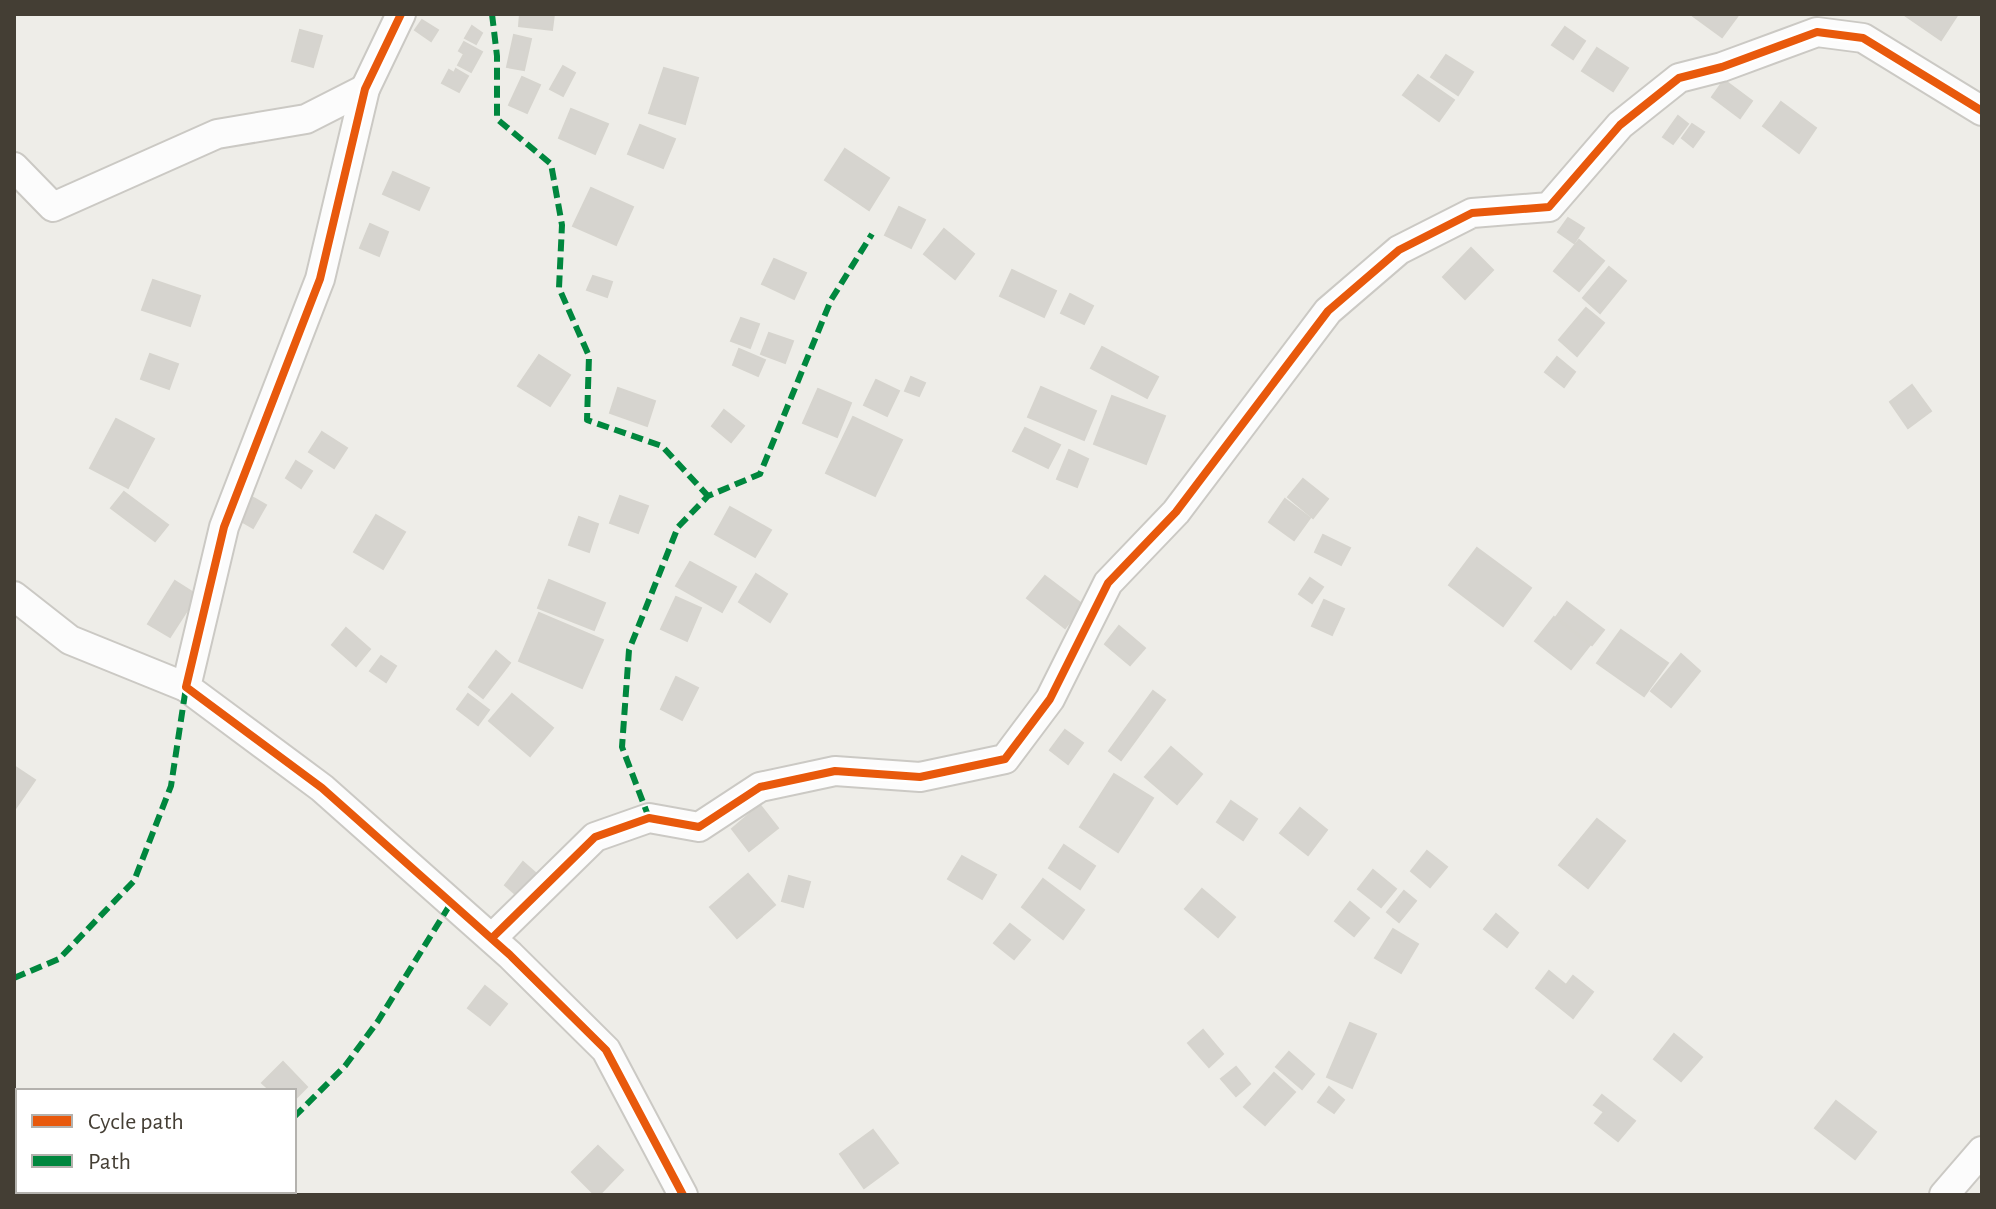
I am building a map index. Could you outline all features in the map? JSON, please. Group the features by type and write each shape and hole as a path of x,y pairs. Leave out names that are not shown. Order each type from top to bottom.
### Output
{"street":[{"path":"186,687 224,527 320,279 365,89 401,14"},
{"path":"492,938 595,837 635,822 649,818 699,827 760,787 835,771 920,777 1005,759 1050,699 1108,583 1176,512 1328,311 1399,250 1472,213 1549,207 1620,125 1679,78 1722,67 1817,32 1863,38 1982,111"},
{"path":"14,167 53,207 217,134 306,119 365,89"},
{"path":"14,596 70,640 186,687 322,788 492,938 606,1050 683,1195"},
{"path":"1944,1195 1982,1151"}],"building":[{"path":"520,14 554,14 552,30 519,26"},
{"path":"1694,14 1739,14 1722,37"},
{"path":"1903,14 1958,14 1941,40"},
{"path":"422,20 438,30 431,41 415,30"},
{"path":"472,26 482,33 476,44 465,38"},
{"path":"1565,27 1585,41 1573,59 1552,45"},
{"path":"300,30 322,36 313,67 292,61"},
{"path":"514,35 531,39 524,70 507,67"},
{"path":"464,42 482,52 471,72 458,65 464,54 459,51"},
{"path":"1597,48 1628,68 1613,91 1582,71"},
{"path":"1446,55 1473,72 1458,95 1431,77"},
{"path":"563,66 575,73 563,96 550,89"},
{"path":"664,68 698,78 685,124 649,113"},
{"path":"456,69 468,76 459,92 442,83 449,70 454,73"},
{"path":"1418,75 1454,100 1439,121 1403,95"},
{"path":"522,77 540,85 527,113 509,105"},
{"path":"1724,80 1752,101 1740,118 1712,97"},
{"path":"1781,102 1816,128 1799,153 1763,126"},
{"path":"571,109 608,124 595,154 559,138"},
{"path":"1678,116 1688,124 1673,144 1663,137"},
{"path":"1692,124 1704,132 1693,147 1682,138"},
{"path":"640,125 675,139 663,168 628,154"},
{"path":"845,149 889,178 869,210 825,180"},
{"path":"393,172 429,188 419,210 383,194"},
{"path":"591,188 633,207 616,245 573,226"},
{"path":"899,207 925,220 911,248 885,235"},
{"path":"1568,218 1584,228 1574,243 1558,232"},
{"path":"370,224 388,232 379,256 360,248"},
{"path":"944,229 974,254 955,279 924,254"},
{"path":"1579,240 1604,261 1579,291 1554,271"},
{"path":"1471,248 1493,270 1465,299 1443,277"},
{"path":"774,259 806,273 794,299 762,284"},
{"path":"1609,267 1626,281 1600,313 1583,298"},
{"path":"1012,270 1056,291 1044,317 1000,296"},
{"path":"593,276 612,282 607,297 587,290"},
{"path":"153,280 200,296 190,326 142,310"},
{"path":"1070,294 1093,306 1084,324 1061,313"},
{"path":"1586,308 1604,323 1577,356 1559,340"},
{"path":"741,318 759,324 750,348 731,341"},
{"path":"769,333 793,341 785,363 761,354"},
{"path":"1102,347 1158,377 1147,398 1091,368"},
{"path":"739,349 765,360 758,376 733,365"},
{"path":"150,354 178,364 169,389 141,379"},
{"path":"539,355 570,375 550,406 518,386"},
{"path":"1557,357 1575,372 1564,387 1545,372"},
{"path":"911,377 925,383 919,396 905,391"},
{"path":"876,380 899,391 887,416 864,405"},
{"path":"1912,385 1931,411 1908,428 1890,402"},
{"path":"1041,387 1096,411 1084,440 1028,417"},
{"path":"618,388 655,401 647,426 610,413"},
{"path":"818,389 851,403 837,437 803,423"},
{"path":"1112,396 1165,416 1146,464 1094,444"},
{"path":"724,410 744,426 731,442 712,426"},
{"path":"853,417 902,440 875,496 826,473"},
{"path":"116,419 154,439 128,488 90,468"},
{"path":"1025,428 1060,445 1048,468 1013,451"},
{"path":"322,432 347,448 334,468 309,452"},
{"path":"1069,450 1088,459 1077,487 1057,479"},
{"path":"296,461 312,471 301,488 286,478"},
{"path":"1303,479 1328,499 1313,518 1288,497"},
{"path":"124,492 168,525 155,541 111,508"},
{"path":"620,496 648,506 638,533 610,523"},
{"path":"252,497 266,505 253,528 239,520"},
{"path":"1285,499 1310,518 1294,540 1269,522"},
{"path":"730,507 771,530 755,557 715,534"},
{"path":"376,515 405,532 383,569 354,552"},
{"path":"579,517 598,524 589,552 569,545"},
{"path":"1323,535 1350,548 1341,565 1315,552"},
{"path":"1477,548 1531,588 1503,626 1449,585"},
{"path":"690,562 736,587 722,612 676,586"},
{"path":"756,574 787,594 770,622 739,602"},
{"path":"1045,576 1083,605 1065,628 1027,598"},
{"path":"1310,578 1323,587 1312,603 1299,594"},
{"path":"549,580 605,603 594,630 538,608"},
{"path":"175,581 197,595 170,637 148,624"},
{"path":"676,597 701,608 687,641 661,629"},
{"path":"1324,600 1344,609 1332,635 1312,626"},
{"path":"1567,602 1604,630 1592,645 1556,617"},
{"path":"539,613 603,640 582,688 519,661"},
{"path":"1554,617 1590,645 1571,669 1535,641"},
{"path":"1119,626 1145,648 1130,665 1105,644"},
{"path":"346,628 370,649 356,666 332,645"},
{"path":"1621,630 1668,663 1644,696 1597,663"},
{"path":"496,651 510,663 483,698 469,687"},
{"path":"1681,654 1700,671 1671,707 1651,691"},
{"path":"381,656 396,666 386,682 370,671"},
{"path":"676,677 698,688 682,720 661,709"},
{"path":"1153,691 1165,700 1121,760 1109,751"},
{"path":"468,694 489,710 478,725 457,709"},
{"path":"512,694 553,728 530,756 489,721"},
{"path":"1065,730 1083,743 1068,764 1050,750"},
{"path":"1171,747 1202,774 1177,804 1145,777"},
{"path":"14,766 35,780 15,809 14,808"},
{"path":"1114,774 1153,798 1118,852 1080,827"},
{"path":"1231,801 1257,819 1243,840 1217,822"},
{"path":"760,805 778,828 749,851 732,829"},
{"path":"1300,808 1327,830 1308,855 1280,833"},
{"path":"1597,819 1625,841 1588,888 1559,865"},
{"path":"1064,845 1095,866 1080,889 1049,868"},
{"path":"1427,851 1447,867 1430,887 1411,871"},
{"path":"962,856 996,875 982,899 948,879"},
{"path":"523,862 539,876 520,898 505,885"},
{"path":"1373,870 1396,889 1381,907 1358,889"},
{"path":"748,874 775,905 737,938 710,907"},
{"path":"789,876 810,882 803,907 782,901"},
{"path":"1043,879 1084,910 1063,939 1022,907"},
{"path":"1202,889 1235,917 1218,937 1185,909"},
{"path":"1404,891 1416,901 1399,922 1387,912"},
{"path":"1350,902 1369,918 1354,936 1335,921"},
{"path":"1496,914 1518,933 1507,947 1484,929"},
{"path":"1010,924 1030,940 1014,959 994,943"},
{"path":"1393,929 1418,944 1401,973 1375,958"},
{"path":"1549,971 1566,985 1573,976 1593,992 1573,1018 1536,988"},
{"path":"485,986 507,1004 490,1025 468,1008"},
{"path":"1350,1023 1376,1034 1352,1088 1327,1077"},
{"path":"1203,1030 1223,1054 1209,1067 1188,1043"},
{"path":"1674,1034 1702,1057 1681,1081 1654,1059"},
{"path":"1289,1052 1314,1074 1302,1089 1276,1067"},
{"path":"283,1062 307,1087 296,1098 296,1089 269,1089 262,1083"},
{"path":"1236,1067 1250,1084 1236,1096 1221,1079"},
{"path":"1274,1073 1295,1092 1265,1125 1244,1107"},
{"path":"1329,1087 1344,1100 1334,1113 1318,1102"},
{"path":"1602,1095 1635,1121 1618,1141 1595,1123 1604,1112 1594,1105"},
{"path":"1836,1101 1876,1132 1855,1159 1815,1128"},
{"path":"873,1130 898,1163 864,1188 840,1154"},
{"path":"598,1146 623,1170 599,1195 595,1195 572,1172"}],"marked path":[{"path":"492,14 497,56 497,119 551,164 562,225 559,288 589,356 587,420 662,446 708,496"},
{"path":"649,818 622,747 629,650 678,527 708,496 760,474 831,300 872,234"},
{"path":"14,978 59,959 134,881 171,786 186,687"},
{"path":"296,1115 345,1066 378,1021 451,903"}],"cycle path":[{"path":"401,14 365,89 320,279 224,527 186,687 322,788 510,955 606,1050 683,1195"},
{"path":"492,938 595,837 649,818 699,827 760,787 835,771 920,777 1005,759 1050,699 1108,583 1176,512 1328,311 1399,250 1472,213 1549,207 1620,125 1679,78 1722,67 1817,32 1863,38 1982,111"}]}
